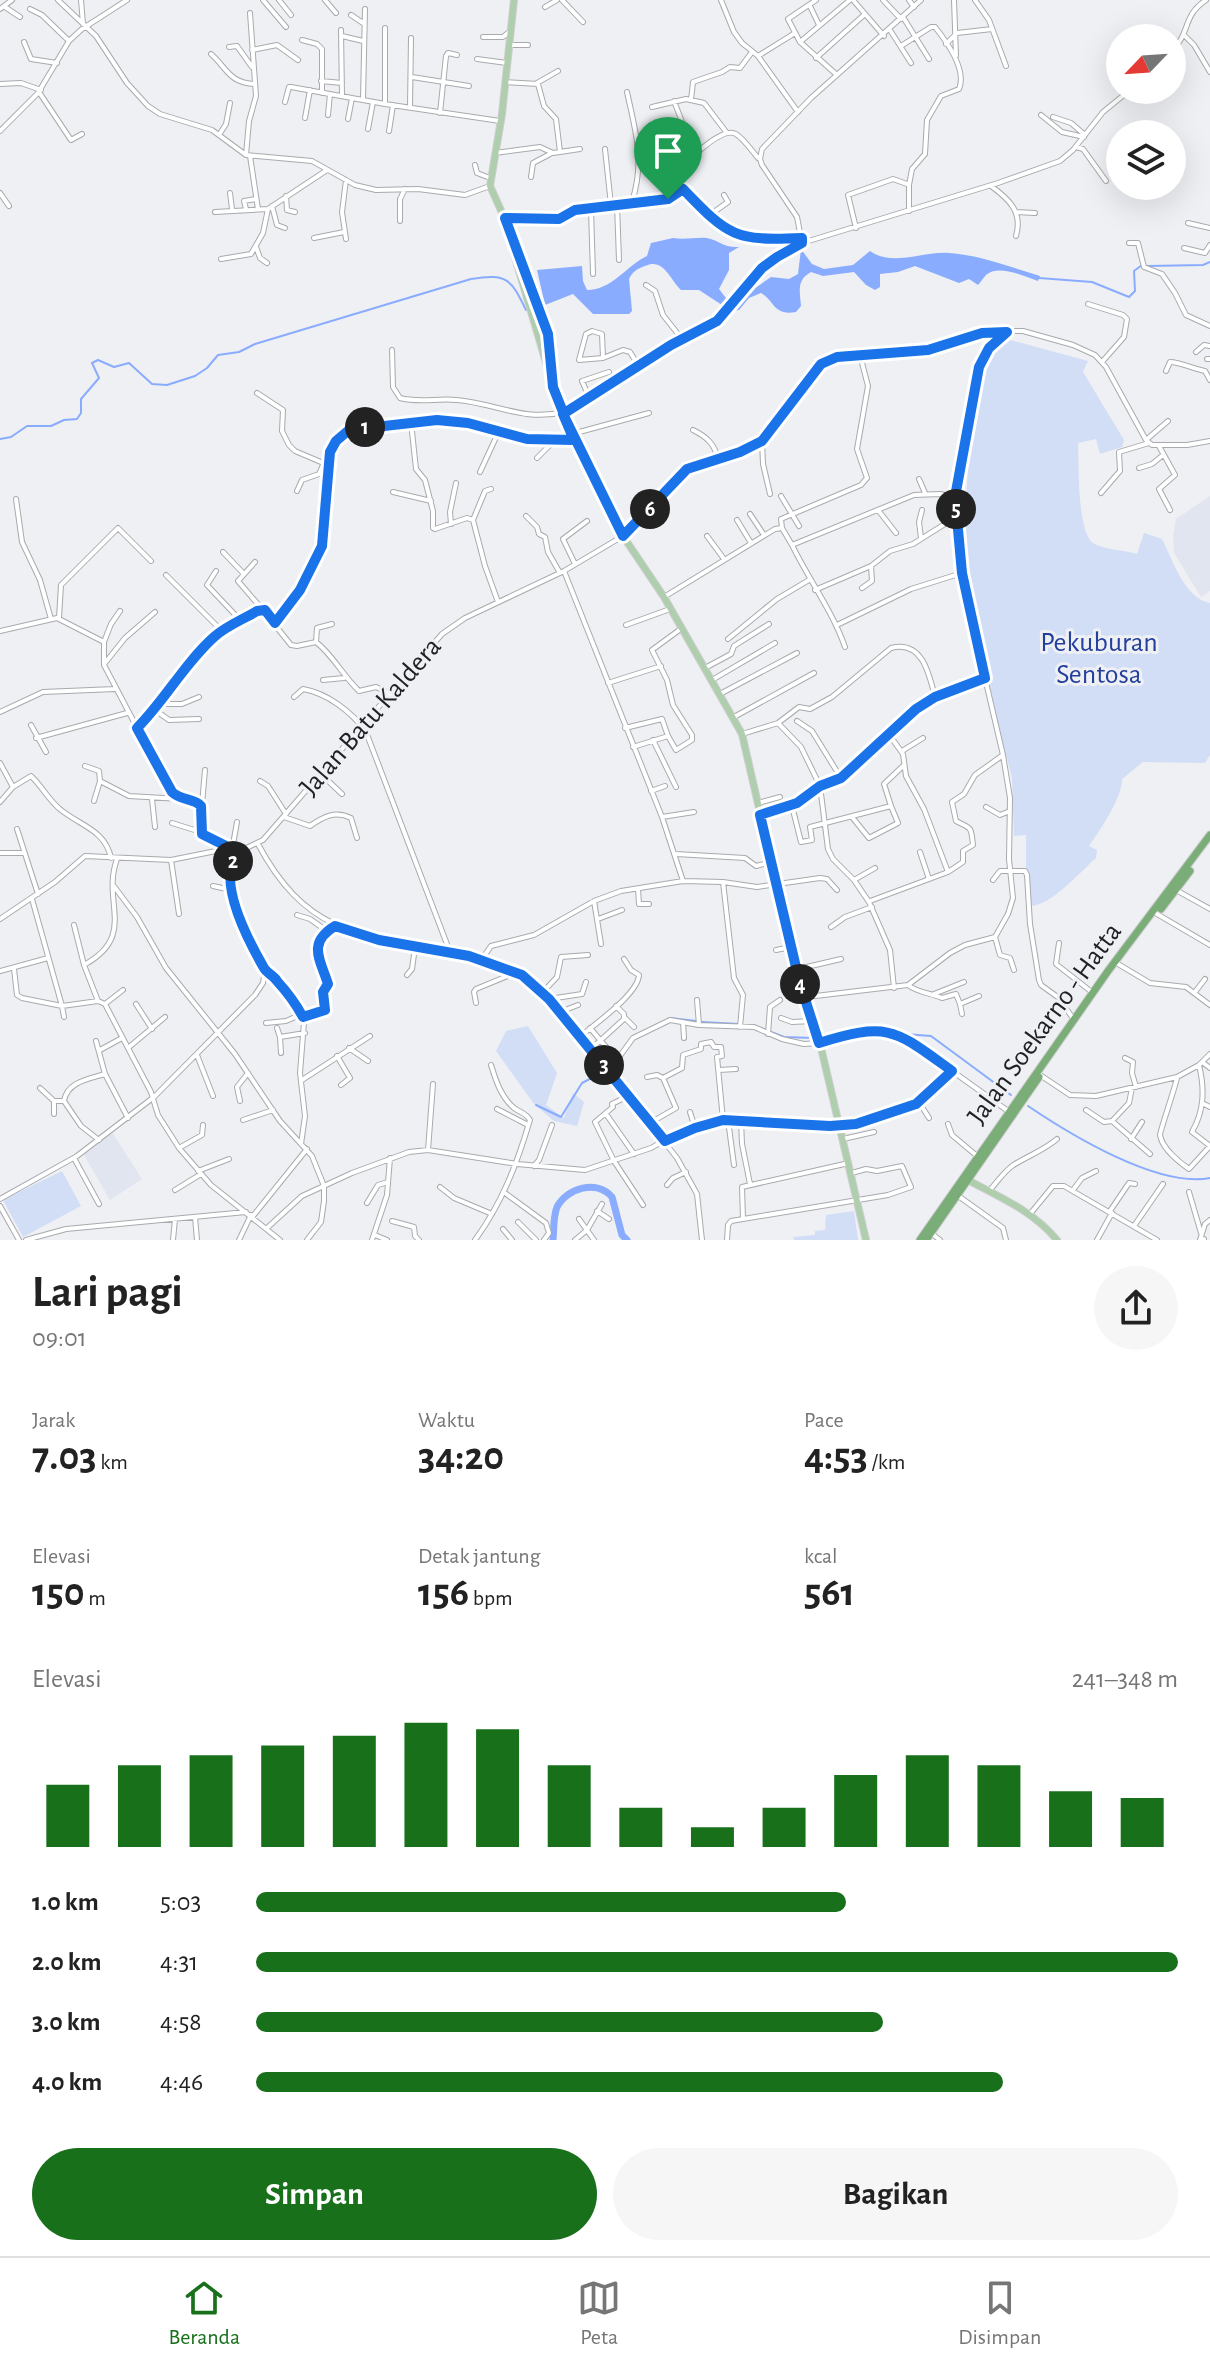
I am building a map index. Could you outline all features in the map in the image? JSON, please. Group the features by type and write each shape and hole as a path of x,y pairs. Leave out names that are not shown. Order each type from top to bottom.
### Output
{"highway":[{"name":"Jalan Soekarno - Hatta","path":"929,1237 957,1195 977,1156 1040,1075 1210,835"},
{"name":"Jalan Soekarno - Hatta","path":"920,1240 1093,993 1210,843"}],"main road":[{"path":"514,0 501,121 490,182 550,342 552,382"},
{"path":"503,217 552,382 573,437 623,536 664,597 742,734 796,970 819,1043 866,1240"},
{"path":"966,1178 1030,1214 1057,1240"}],"street":[{"path":"12,0 2,8 20,17"},
{"path":"58,0 96,36 127,83 148,106 160,114 205,128 248,156 312,161 346,180 376,190 405,189 465,195 490,182 477,173 475,165"},
{"path":"81,0 84,25"},
{"path":"0,131 40,91 69,41 84,25 127,0"},
{"path":"256,2 263,0 286,27"},
{"path":"279,0 291,15"},
{"path":"325,0 336,13"},
{"path":"545,7 560,0 583,22"},
{"path":"721,0 734,32 755,54 798,112"},
{"path":"816,0 788,18 800,42 837,75"},
{"path":"800,42 852,0 884,36"},
{"path":"883,0 902,18 929,59"},
{"path":"909,0 914,7"},
{"path":"760,159 762,149 798,112 921,0"},
{"path":"909,211 912,169 925,154 925,132 930,113 941,96 961,87 956,63 954,0"},
{"path":"975,0 987,16 1006,66"},
{"path":"1186,27 1190,12 1206,0"},
{"path":"809,6 819,25"},
{"path":"30,9 42,15 69,41"},
{"path":"363,99 365,9"},
{"path":"250,13 256,96 249,121 248,156 258,209"},
{"path":"816,58 865,14"},
{"path":"351,15 363,23"},
{"path":"901,46 933,27 956,63"},
{"path":"385,28 385,104"},
{"path":"946,44 955,34 992,29"},
{"path":"890,30 911,63"},
{"path":"483,37 503,37 506,32 511,32"},
{"path":"342,96 341,33 363,41"},
{"path":"691,100 693,82 730,67 740,68 755,54 795,33"},
{"path":"1186,37 1210,72"},
{"path":"410,107 411,38"},
{"path":"302,40 317,44 322,49 322,93"},
{"path":"24,42 31,59 57,63"},
{"path":"252,50 277,45 298,60"},
{"path":"510,45 528,45"},
{"path":"229,47 237,46 252,67"},
{"path":"211,54 230,76 242,83 255,84"},
{"path":"440,113 446,54 457,55"},
{"path":"477,59 507,63"},
{"path":"505,82 537,83 558,71"},
{"path":"412,77 469,86"},
{"path":"321,81 342,83"},
{"path":"0,84 21,83 40,91 71,140 82,134"},
{"path":"537,83 544,106 556,119 560,152"},
{"path":"285,102 289,87 501,121"},
{"path":"305,118 310,90"},
{"path":"627,92 640,175 632,202"},
{"path":"328,115 330,94"},
{"path":"348,119 352,98"},
{"path":"652,107 691,100 709,105 727,133"},
{"path":"674,101 684,127"},
{"path":"368,129 373,102"},
{"path":"219,135 226,124 230,103"},
{"path":"802,241 797,217 760,159 737,134 727,133 702,148 674,175 674,180 726,231 764,240 802,241 856,228 1060,161 1113,104"},
{"path":"389,131 393,105"},
{"path":"1041,115 1062,132 1084,136"},
{"path":"1053,117 1071,123 1084,136"},
{"path":"495,153 542,147 553,153"},
{"path":"1076,147 1083,149 1106,181"},
{"path":"531,177 533,163 553,153 580,149"},
{"path":"605,149 619,260"},
{"path":"215,212 270,208 327,170"},
{"path":"856,228 848,195 893,179 909,185"},
{"path":"346,180 343,204 346,239"},
{"path":"991,186 1005,196 1016,212 1019,225 1016,236"},
{"path":"400,221 400,199 405,189"},
{"path":"503,217 559,219 570,211 666,200 683,189"},
{"path":"0,193 9,206"},
{"path":"230,193 232,209"},
{"path":"714,221 716,210 728,202 724,195"},
{"path":"286,196 287,210 295,212"},
{"path":"246,209 244,201 256,199"},
{"path":"270,208 277,225 285,228"},
{"path":"221,259 249,255 263,233 270,208"},
{"path":"591,208 593,274"},
{"path":"1016,212 1035,213"},
{"path":"1188,223 1210,228"},
{"path":"314,238 344,232"},
{"path":"392,350 393,387 400,398 409,401 462,400 530,416 563,413 590,399 638,365 707,327 734,304 762,268 802,241"},
{"path":"1129,243 1138,244 1143,264 1162,274 1186,315 1210,326"},
{"path":"256,245 260,258 267,263"},
{"path":"1184,248 1206,253 1210,245"},
{"path":"646,285 655,291 663,315 682,339"},
{"path":"1088,304 1127,319 1124,337 1102,362"},
{"path":"603,358 602,334 592,331 586,334 579,360 603,358 627,351 638,365"},
{"path":"770,494 763,464 762,441 821,364 837,357 928,350 982,333 1020,331 1091,352 1102,362 1148,442 1159,446 1210,441"},
{"path":"1007,332 989,348 979,367 955,497 962,573 1003,755 1010,811 1012,904 995,937 1000,955 1010,958 1014,970"},
{"path":"1196,352 1204,345 1210,346"},
{"path":"845,647 830,609 809,580 782,528 781,519 861,485 867,478 857,449 868,386 860,355"},
{"path":"1166,371 1173,361 1189,369 1205,371 1210,380"},
{"path":"590,399 582,381 609,372"},
{"path":"257,393 283,410 282,431 289,445 295,451 326,465"},
{"path":"275,623 300,590 322,546 326,465 332,447 349,430 411,422 463,422 527,439 554,441 649,413"},
{"path":"1101,493 1120,471 1118,452 1148,442 1168,421"},
{"path":"411,422 416,469 425,480 434,529 467,518 473,520"},
{"path":"693,430 710,440 718,460"},
{"path":"480,472 499,431"},
{"path":"537,458 554,441"},
{"name":"Jalan Batu Kaldera","path":"258,844 322,775 442,634 465,618 562,572 623,536 687,469 718,460 762,441"},
{"path":"1159,446 1175,475 1158,489 1170,510"},
{"path":"1139,468 1152,464 1163,455"},
{"path":"297,491 302,480 319,474 326,465"},
{"path":"919,479 925,493"},
{"path":"451,524 450,512 456,483"},
{"path":"491,489 485,491 473,520 498,602"},
{"path":"393,492 431,501"},
{"path":"792,545 925,493 955,497"},
{"path":"781,496 799,526"},
{"path":"16,499 22,542 40,580 51,619"},
{"path":"878,510 896,533"},
{"path":"921,538 919,522 922,510"},
{"path":"750,514 764,535"},
{"path":"526,516 533,521 539,534 545,537 548,552 562,572 662,817 683,881"},
{"path":"815,590 871,566 890,551 913,544 956,517"},
{"path":"737,520 751,543"},
{"path":"575,564 563,539 587,521"},
{"path":"59,618 61,585 118,528 151,561"},
{"path":"664,597 764,535 782,528"},
{"path":"707,536 724,559"},
{"path":"223,552 243,573"},
{"path":"255,562 238,581 294,646 316,642"},
{"path":"862,588 872,581 871,566"},
{"path":"216,571 207,585 241,621"},
{"path":"837,625 918,586 962,573"},
{"path":"166,575 222,631"},
{"path":"728,639 777,599 809,580"},
{"path":"137,728 160,704 174,682 222,631 262,609"},
{"path":"626,625 670,609"},
{"path":"120,611 104,642 104,665 167,784 182,799"},
{"path":"104,665 125,638 155,612"},
{"path":"0,631 59,618 104,642"},
{"path":"332,624 317,628 316,642 344,678 359,691 376,687 391,694"},
{"path":"705,668 731,654 734,646 769,624"},
{"path":"625,728 662,719 676,750 689,743 692,737 673,705 652,648 682,628"},
{"path":"712,680 775,643"},
{"path":"742,734 778,723 799,707 810,709 832,697 891,648 899,646 911,647 917,653 935,697"},
{"path":"720,694 797,653"},
{"path":"608,683 661,666"},
{"path":"734,717 814,673"},
{"path":"323,680 344,678"},
{"path":"760,815 792,806 820,786 841,778 907,716 935,697 985,678"},
{"path":"0,712 43,692 115,689"},
{"path":"294,697 303,689 319,693 362,727 385,777 450,952"},
{"path":"160,704 182,704 199,697"},
{"path":"155,710 169,720 199,719"},
{"path":"36,738 127,713"},
{"path":"797,721 812,731 841,778"},
{"path":"778,723 801,747 820,786 823,825 833,859 854,880 871,904 890,950 894,988"},
{"path":"31,725 46,752"},
{"path":"888,732 902,751 906,776 924,809 948,872"},
{"path":"633,747 668,736"},
{"path":"902,751 923,738"},
{"path":"653,740 676,787"},
{"path":"831,927 871,904 948,872 963,862 961,853 973,845 971,830 967,824 956,821 952,802 964,794 975,775 1003,755"},
{"path":"0,763 13,787"},
{"path":"852,817 869,838 898,823 884,784 904,764"},
{"path":"85,766 99,771 100,781 94,801"},
{"path":"201,832 205,770"},
{"path":"322,775 342,794"},
{"path":"0,802 13,787 28,776 33,777 62,811 102,836 114,858 112,898 116,922 102,955 84,965"},
{"path":"100,781 129,796 182,799 201,806"},
{"path":"260,781 268,786 285,816 310,826 324,816 347,815 351,818 357,838"},
{"path":"651,791 665,786"},
{"path":"758,803 780,797"},
{"path":"152,799 155,827"},
{"path":"792,806 801,842 812,840 810,827 891,806"},
{"path":"986,807 1000,815 1010,811"},
{"path":"662,817 694,812"},
{"path":"237,822 232,850 231,890 237,915 265,970 281,985 302,1016 305,1033 302,1080 305,1116 301,1144"},
{"path":"172,823 201,832 232,850"},
{"path":"17,829 38,894"},
{"path":"0,919 32,899 85,856 171,860 258,844 279,880 298,900 335,926 360,935 482,960 517,972 543,992 665,1141 686,1172 700,1208 702,1240"},
{"path":"920,852 929,879"},
{"path":"0,853 24,853"},
{"path":"676,854 745,858 756,866 772,862"},
{"path":"171,860 179,914"},
{"path":"854,880 875,868"},
{"path":"993,880 1000,871 1025,871 1039,980 1059,998 1074,1020"},
{"path":"482,960 491,946 534,935 594,901 638,888 683,881 723,882 753,887 827,879 837,890"},
{"path":"723,882 734,978 743,995 740,1024"},
{"path":"113,885 137,917 166,968 316,1164 324,1186 321,1222 307,1240"},
{"path":"213,886 231,890"},
{"path":"638,888 639,904 649,904"},
{"path":"1176,890 1210,909"},
{"path":"32,899 45,936 64,1017"},
{"path":"594,901 601,944"},
{"path":"598,919 622,910"},
{"path":"1157,914 1210,945"},
{"path":"297,915 310,919 327,931"},
{"path":"74,925 84,965 98,1001"},
{"path":"266,1023 325,1010 323,994 327,982 318,954 319,938 335,926"},
{"path":"804,998 908,985 950,953 965,945 995,937"},
{"path":"1059,943 1056,964 1060,970 1093,993"},
{"path":"407,975 412,969 415,946"},
{"path":"776,950 791,947"},
{"path":"543,992 557,977 561,957 588,955"},
{"path":"0,971 48,958"},
{"path":"580,1036 632,991 640,979 624,959"},
{"path":"796,970 841,959"},
{"path":"1118,964 1150,983 1180,986 1195,992 1210,1005"},
{"path":"14,969 15,991 19,997 62,1006 98,1001 105,1004 154,1097 155,1109"},
{"path":"0,1199 74,1158 154,1097 255,995 263,983 265,970"},
{"path":"476,1003 476,989 517,972"},
{"path":"1195,992 1205,979"},
{"path":"549,999 582,994 586,982"},
{"path":"934,994 964,982"},
{"path":"908,985 919,992 942,998 956,994 962,1014"},
{"path":"105,1004 123,990"},
{"path":"960,1004 979,996"},
{"path":"697,1000 699,1021"},
{"path":"769,1031 770,1007 780,1000"},
{"path":"136,1004 152,1029"},
{"path":"560,1012 578,1005"},
{"path":"616,1006 634,1027"},
{"path":"128,1048 165,1017"},
{"path":"591,1049 625,1018"},
{"path":"781,1018 792,1022 812,1021"},
{"path":"607,1069 633,1038 667,1021 740,1024 796,1042 819,1043 867,1030 906,1038 1011,1112"},
{"path":"683,1022 684,1038"},
{"path":"277,1028 281,1053"},
{"path":"590,1028 607,1048"},
{"path":"280,1037 305,1033"},
{"path":"302,1080 370,1036"},
{"path":"99,1050 122,1038"},
{"path":"96,1041 105,1074 128,1118"},
{"path":"663,1078 684,1066 683,1055 701,1049 701,1044 711,1042 714,1047 721,1047 722,1056 717,1057 734,1165"},
{"path":"349,1048 368,1061"},
{"path":"1040,1075 1074,1097 1096,1096 1177,1077 1200,1064 1210,1054"},
{"path":"197,1055 213,1096"},
{"path":"337,1056 350,1078 341,1085"},
{"path":"1086,1110 1104,1122 1112,1121 1126,1108 1134,1087 1133,1062 1125,1058"},
{"path":"1200,1064 1210,1068"},
{"path":"1177,1077 1161,1138 1172,1154 1192,1169 1210,1146 1192,1132 1199,1121 1202,1103 1200,1064"},
{"path":"475,1240 517,1164 529,1117 512,1106 505,1097 491,1065"},
{"path":"719,1070 736,1069"},
{"path":"267,1228 302,1196 409,1152 428,1150 575,1171 614,1161 695,1128 725,1120 840,1126 870,1120 919,1102 952,1071"},
{"path":"240,1101 237,1087 248,1073"},
{"path":"64,1101 73,1085 105,1074"},
{"path":"647,1077 657,1075 663,1078 676,1108 650,1123"},
{"path":"428,1150 433,1084"},
{"path":"40,1088 54,1101 64,1101"},
{"path":"628,1096 612,1104 613,1107 595,1122 614,1161 643,1205"},
{"path":"54,1101 54,1114"},
{"path":"64,1101 81,1126 99,1140"},
{"path":"919,1102 929,1118"},
{"path":"147,1103 155,1109 179,1148 200,1172 280,1240"},
{"path":"1202,1103 1210,1107"},
{"path":"497,1109 528,1125"},
{"path":"243,1120 273,1110"},
{"path":"690,1112 695,1128"},
{"path":"606,1114 634,1154"},
{"path":"741,1120 750,1184"},
{"path":"1112,1121 1150,1154"},
{"path":"1131,1139 1142,1122"},
{"path":"948,1124 952,1135 977,1156"},
{"path":"179,1148 202,1135 203,1125"},
{"path":"534,1166 552,1125"},
{"path":"843,1139 874,1132"},
{"path":"990,1191 1007,1170 1040,1153 1057,1139"},
{"path":"239,1240 250,1214 307,1149"},
{"path":"74,1158 99,1204"},
{"path":"387,1240 374,1237 387,1195 390,1158"},
{"path":"175,1190 200,1172 229,1159"},
{"path":"743,1219 742,1187 849,1163"},
{"path":"727,1240 730,1222 908,1190 911,1185 902,1166 852,1173"},
{"path":"1073,1190 1082,1178 1096,1171"},
{"path":"667,1185 686,1172"},
{"path":"367,1203 378,1185 388,1182"},
{"path":"1097,1240 1129,1183 1135,1184"},
{"path":"1134,1226 1163,1184"},
{"path":"1030,1214 1055,1185 1073,1190 1157,1240"},
{"path":"440,1187 454,1198 492,1214"},
{"path":"504,1192 546,1223 549,1233 544,1240"},
{"path":"1189,1192 1203,1238"},
{"path":"957,1195 1003,1228 1006,1240"},
{"path":"575,1240 587,1230 602,1204"},
{"path":"0,1206 19,1240"},
{"path":"597,1211 609,1219"},
{"path":"26,1240 66,1229 250,1214"},
{"path":"195,1217 197,1240"},
{"path":"173,1240 175,1219"},
{"path":"579,1219 594,1240"},
{"path":"1203,1238 1205,1224 1210,1220"},
{"path":"392,1221 415,1228 415,1236 419,1240"},
{"path":"518,1222 536,1240"},
{"path":"503,1229 512,1240"},
{"path":"929,1237 940,1240"}],"shaded area":[{"path":"1210,496 1210,591 1201,597 1174,553 1173,536 1176,519"},
{"path":"112,1132 142,1179 110,1200 84,1155"}],"green space":[{"name":"Pekuburan Sentosa","path":"1010,340 1088,361 1083,372 1124,440 1122,447 1100,454 1096,439 1078,443 1084,526 1093,543 1137,554 1144,533 1162,539 1186,586 1201,600 1210,603 1210,755 1205,763 1143,762 1122,779 1115,804 1089,846 1097,850 1096,858 1056,895 1030,906 1026,835 1014,836 1012,778 963,553 968,465 980,374 990,356"},
{"path":"528,1026 557,1073 546,1105 564,1118 573,1093 584,1102 577,1126 554,1121 534,1104 496,1051 506,1031"},
{"path":"62,1171 81,1206 23,1237 3,1200"},
{"path":"854,1211 858,1240 794,1240 793,1237 815,1235 815,1231 825,1230 826,1215"}],"water":[{"path":"673,238 707,238 739,247 729,253 729,270 719,289 729,302 725,307 699,290 681,290 666,270 657,264 642,267 629,279 632,311 629,314 593,314 573,294 545,305 537,270 582,266 587,290 596,289 647,256 651,243"},
{"path":"801,249 812,264 824,269 853,265 870,251 888,258 949,253 984,259 1040,276 1038,281 997,271 986,275 978,285 969,279 959,283 915,266 880,274 880,287 875,290 854,272 823,276 811,272 801,283 801,306 796,312 779,310 761,293 749,298 739,310 732,311 751,291 771,277 789,279 798,274"}],"waterway":[{"path":"1148,266 1203,265 1210,262"},
{"path":"1039,278 1092,282 1129,297 1135,291 1134,271 1142,265"},
{"path":"0,439 11,437 27,426 51,426 64,420 77,419 81,413 81,399 99,378 92,363 98,360 114,367 129,363 152,384 167,385 195,376 218,355 239,352 255,344 471,279 493,277 506,281 516,291 526,310 544,303"},
{"path":"670,1018 696,1021"},
{"path":"702,1022 739,1024"},
{"path":"761,1028 784,1037 814,1038"},
{"path":"822,1036 882,1028 931,1036 1011,1095"},
{"path":"536,1105 561,1117 582,1083 605,1071"},
{"path":"1028,1106 1091,1144 1141,1167 1189,1179 1210,1178"},
{"path":"553,1240 555,1215 562,1200 575,1191 591,1187 606,1191 612,1197 622,1235 627,1240"}],"route":[{"path":"668,199 575,210 559,219 505,218 548,334 553,387 563,414 572,434 574,440 527,439 468,423 437,420 361,427 341,435 330,452 322,546 312,569 287,609 275,623 262,609 213,637 137,728 172,792 201,806 202,834 226,849 238,852 232,863 231,890 237,915 265,970 281,985 303,1017 325,1010 323,992 328,984 318,961 318,942 335,926 379,940 469,956 522,975 549,999 665,1141 676,1134 723,1120 830,1126 856,1124 916,1104 952,1071 906,1038 893,1033 867,1030 819,1043 788,938 760,815 792,806 820,786 841,778 916,709 935,697 985,678 962,573 955,497 979,367 989,348 1007,332 982,333 928,350 828,360 821,364 794,397 762,441 740,452 687,469 623,536 563,414 671,345 717,321 762,268 802,243 802,238 764,240 726,231 683,189 668,199"}]}
